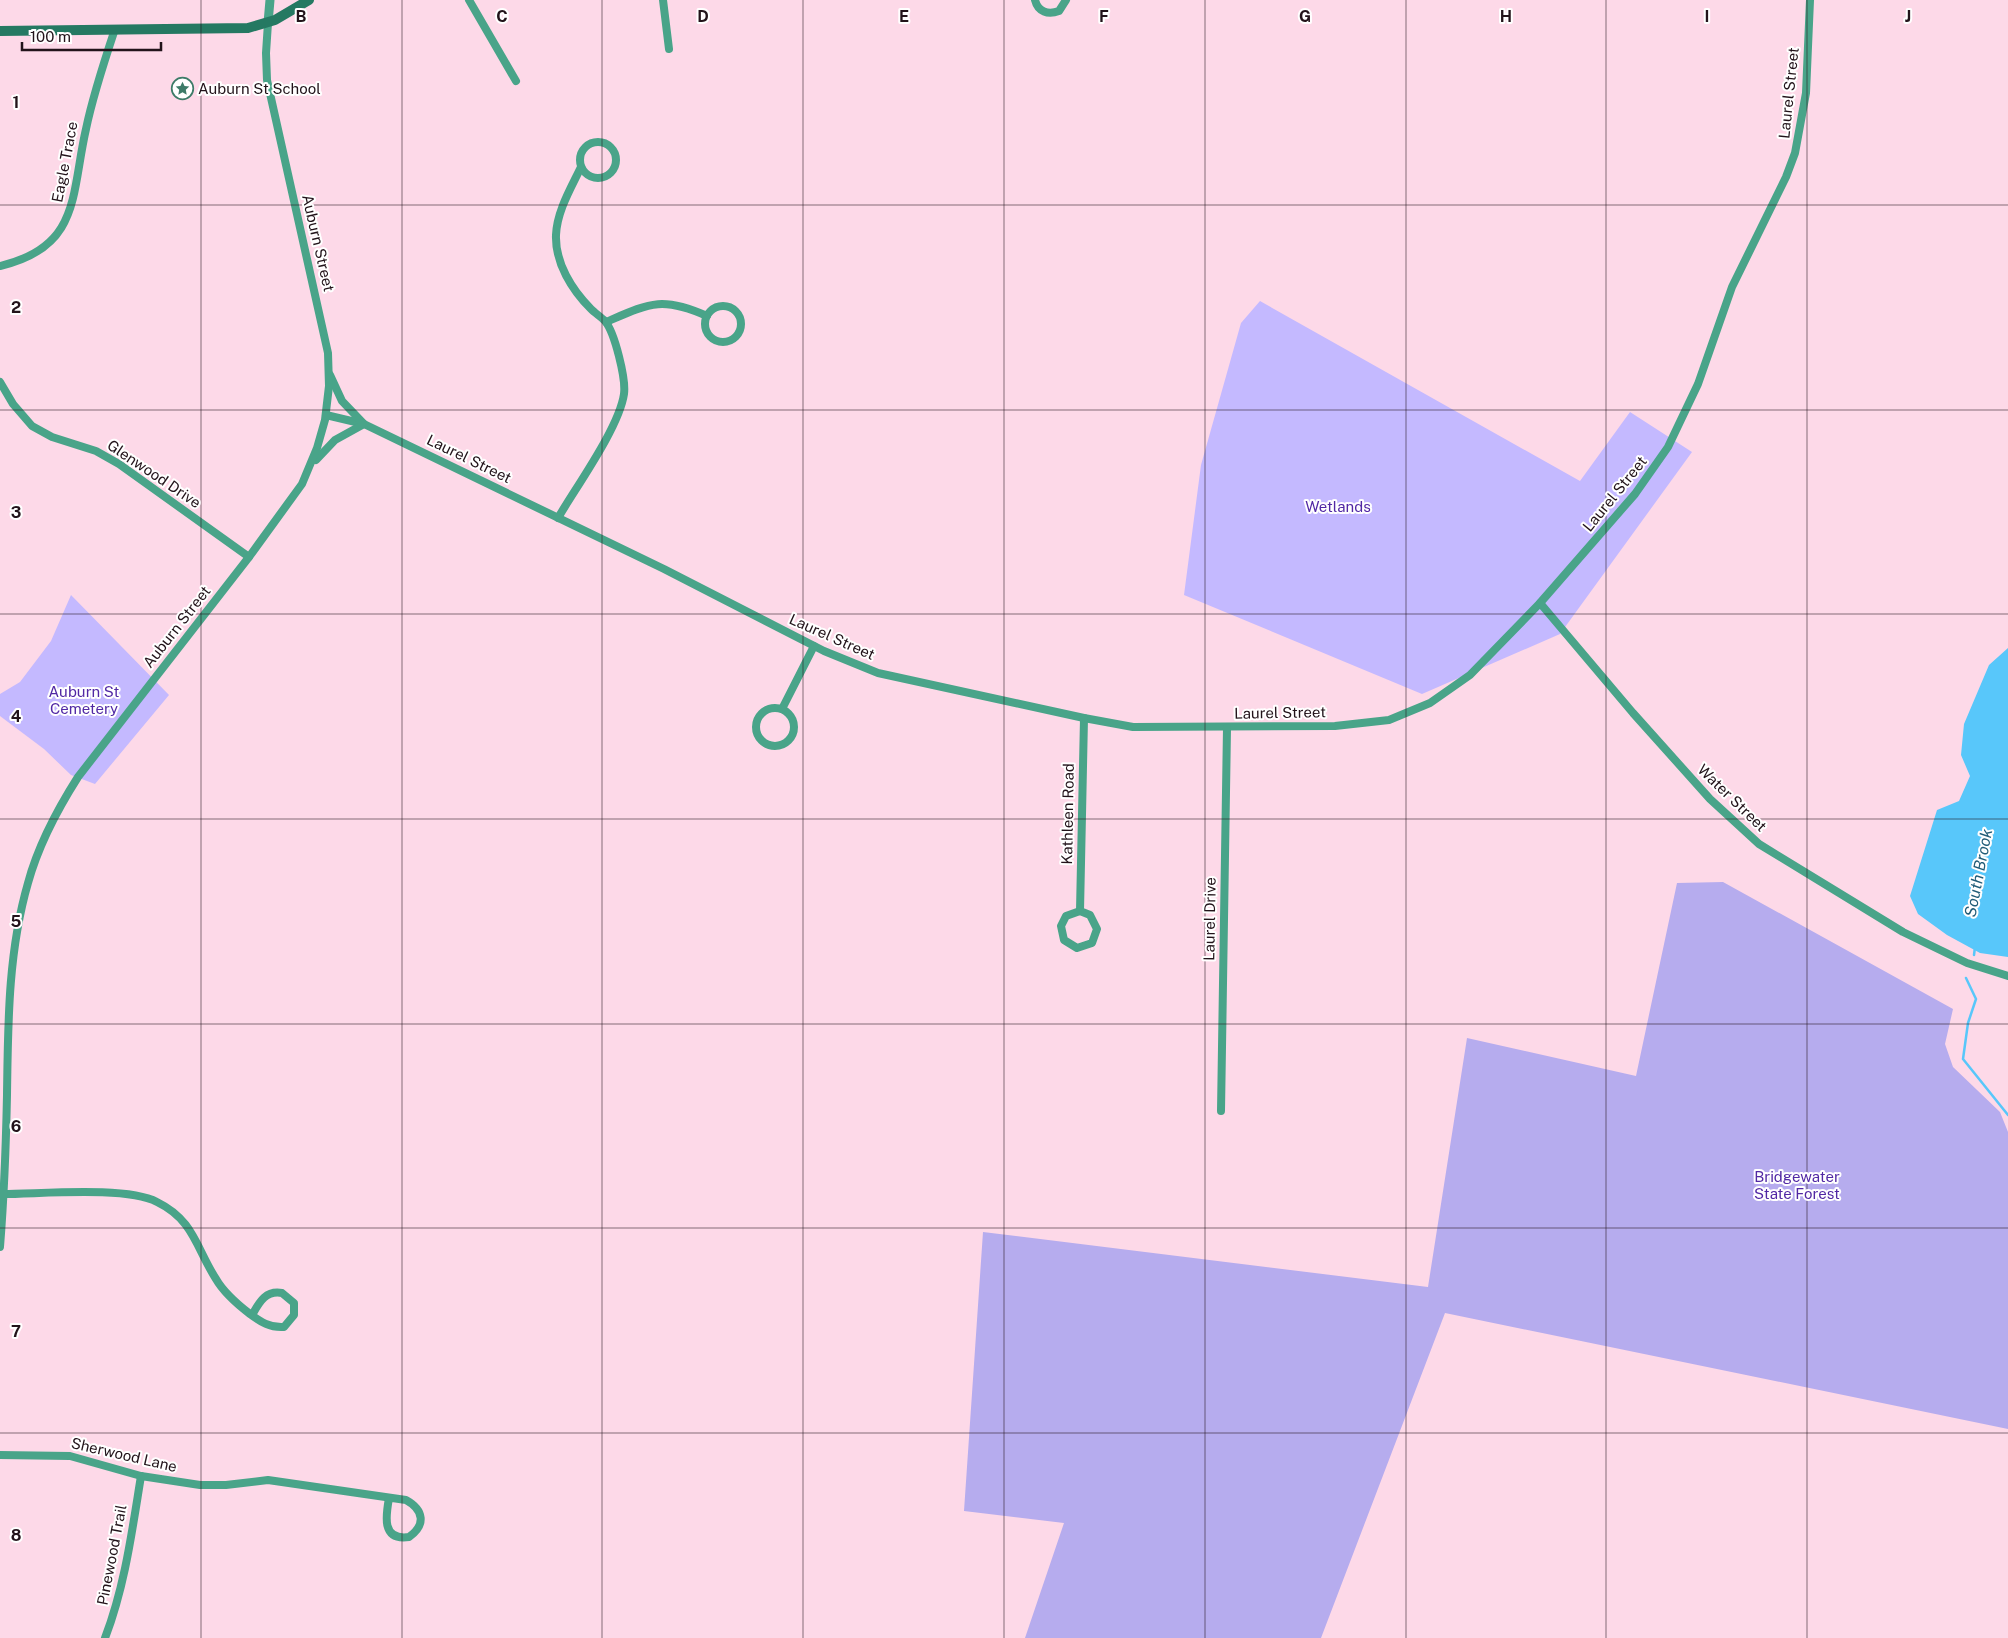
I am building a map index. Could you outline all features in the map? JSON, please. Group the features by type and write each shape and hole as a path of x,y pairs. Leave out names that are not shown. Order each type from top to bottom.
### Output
{"main road":[{"path":"0,31 233,29 268,23 309,0"}],"street":[{"path":"268,23 270,0"},
{"path":"469,0 516,81"},
{"path":"663,0 669,49"},
{"path":"1035,0 1040,10 1049,13 1059,11 1066,0"},
{"name":"Laurel Street","path":"326,415 364,424 558,518 846,662 878,673 1133,727 1335,726 1371,723 1403,715 1430,703 1460,683 1540,603 1654,470 1686,412 1698,384 1732,287 1786,178 1796,153 1806,99 1810,0"},
{"name":"Auburn Street","path":"0,1245 3,1194 4,1037 12,966 24,898 32,869 57,815 74,784 249,557 302,484 318,448 326,415 329,372 324,331 268,86 266,61 268,23"},
{"name":"Eagle Trace","path":"0,266 34,255 54,237 67,217 76,190 89,113 115,29"},
{"path":"558,518 615,422 624,394 622,364 606,322 591,309 572,287 560,262 556,235 560,212 581,167 580,155 583,149 594,142 606,144 614,153 616,164 610,174 605,177 588,176 581,167"},
{"path":"606,322 635,309 664,302 687,307 707,316"},
{"path":"727,306 732,308 740,317 740,329 734,338 728,341 717,340 708,333 705,322 707,316 715,308 727,306"},
{"name":"Laurel Street","path":"329,372 342,401 364,424"},
{"name":"Glenwood Drive","path":"0,382 16,408 38,430 52,437 96,451 119,464 249,557"},
{"path":"308,472 335,440 364,424"},
{"name":"Water Street","path":"1540,603 1704,792 1759,844 1903,932 1962,961 2008,976"},
{"path":"782,709 814,646"},
{"path":"768,709 782,709 794,720 794,733 791,739 780,746 768,745 758,736 756,724 758,718 768,709"},
{"name":"Kathleen Road","path":"1080,911 1084,718"},
{"name":"Laurel Drive","path":"1222,1111 1227,728"},
{"path":"1080,911 1093,918 1097,932 1092,943 1077,948 1064,940 1061,926 1066,916 1080,911"},
{"path":"3,1194 120,1194 139,1196 157,1202 186,1224 196,1238 216,1279 235,1302 263,1324 284,1328 294,1315 294,1303 282,1293 269,1294 260,1301 252,1315"},
{"name":"Sherwood Lane","path":"0,1455 70,1456 141,1476 200,1485 226,1485 268,1480 406,1500 420,1512 419,1526 409,1537 395,1535 388,1528 386,1520 389,1498"},
{"name":"Pinewood Trail","path":"105,1638 114,1615 124,1573 141,1476"}],"green space":[{"name":"Wetlands","path":"1260,301 1580,481 1630,412 1692,452 1560,634 1422,694 1184,595 1201,465 1241,323"},
{"name":"Auburn St Cemetery","path":"71,595 169,695 95,784 71,775 44,749 0,716 0,694 20,682 51,641"},
{"name":"Bridgewater State Forest","path":"1723,882 1953,1009 1945,1044 1953,1067 2000,1112 2008,1132 2008,1429 1445,1313 1321,1638 1025,1638 1064,1523 964,1511 983,1232 1428,1287 1467,1038 1636,1076 1677,883"}],"water":[{"path":"2008,648 2008,957 1980,953 1947,935 1918,914 1910,896 1937,810 1959,801 1970,776 1961,755 1964,724 1989,665"}],"waterway":[{"name":"South Brook","path":"1974,955 1975,947"},
{"name":"South Brook","path":"1966,978 1976,999 1968,1023 1963,1059 2008,1115"}],"place":[{"name":"Auburn St School","path":"182,89"}]}
